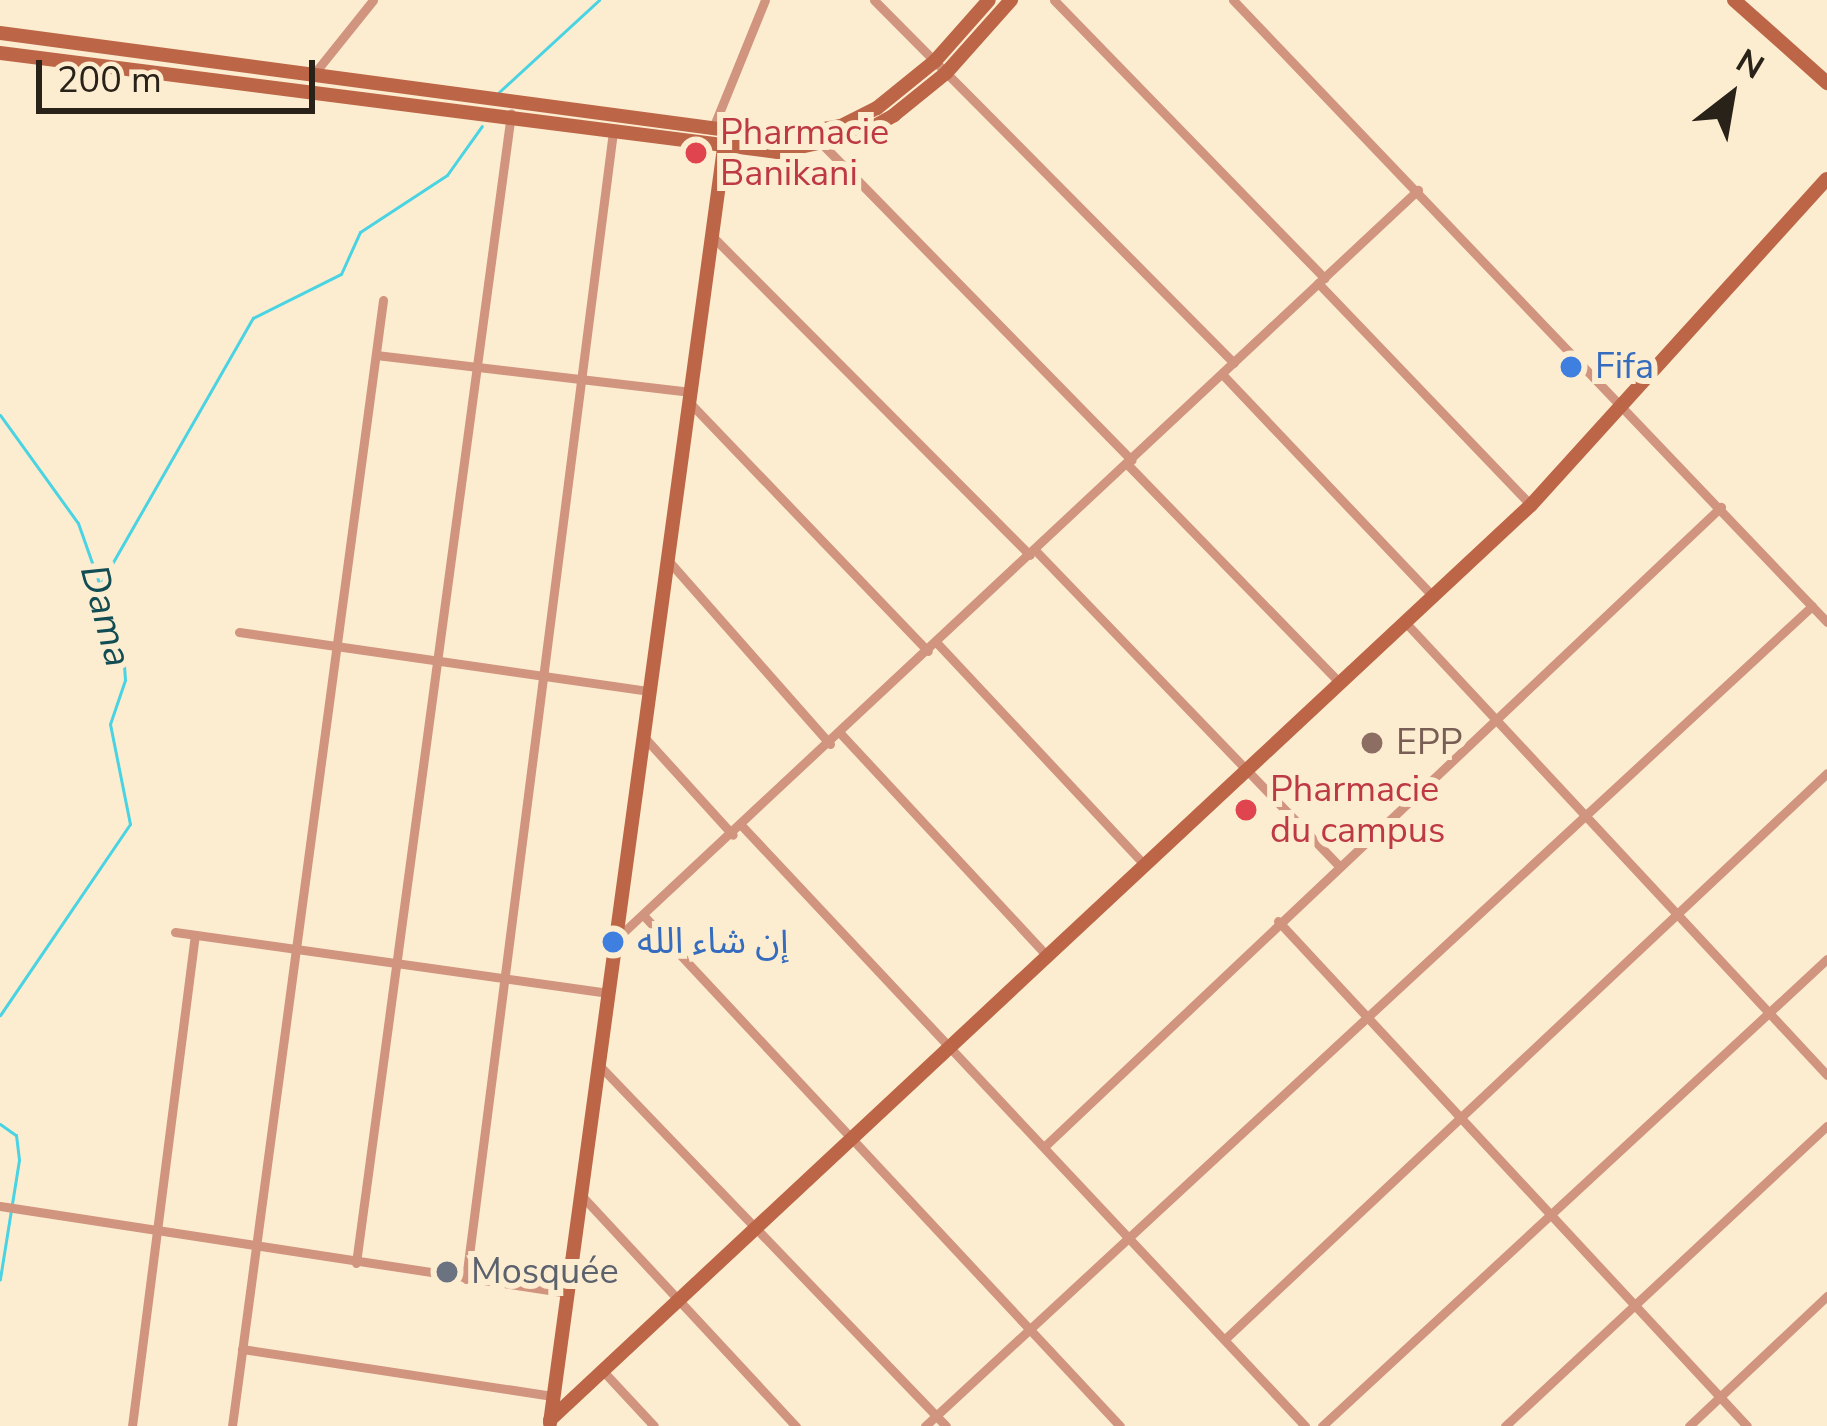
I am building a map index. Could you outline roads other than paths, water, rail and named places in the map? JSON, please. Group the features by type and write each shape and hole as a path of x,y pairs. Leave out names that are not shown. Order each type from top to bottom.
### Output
{"street":[{"path":"312,83 373,0"},
{"path":"550,1423 689,397 720,134 766,0"},
{"path":"874,0 1234,363"},
{"path":"0,33 510,120 613,131 779,137 841,126 892,98 934,61 989,0"},
{"path":"0,53 513,102 720,134 756,152 823,145 894,116 946,73 1011,0"},
{"path":"1054,0 1531,505"},
{"path":"1233,0 1827,622"},
{"path":"1734,0 1827,83"},
{"path":"356,1263 481,368 513,102"},
{"path":"466,1279 613,131"},
{"path":"823,145 1340,683"},
{"path":"550,1423 1531,505 1827,179"},
{"path":"614,940 645,917 1418,190"},
{"path":"710,234 1337,865"},
{"path":"232,1426 383,300"},
{"path":"376,355 689,397 1145,865"},
{"path":"1222,374 1433,596"},
{"path":"1046,1145 1721,507"},
{"path":"666,558 830,744"},
{"path":"925,1426 1371,1020 1812,606"},
{"path":"1406,622 1827,1075"},
{"path":"239,632 648,691"},
{"path":"841,733 1047,956"},
{"path":"644,737 952,1044 1305,1426"},
{"path":"1225,1339 1827,773"},
{"path":"645,917 1120,1426"},
{"path":"1279,921 1747,1426"},
{"path":"175,932 505,975 607,994"},
{"path":"132,1426 195,936"},
{"path":"1322,1426 1827,959"},
{"path":"598,1064 946,1426"},
{"path":"1505,1426 1827,1126"},
{"path":"581,1195 796,1426"},
{"path":"0,1206 157,1235 568,1294"},
{"path":"1689,1426 1827,1296"},
{"path":"242,1349 553,1396"},
{"path":"602,1370 654,1426"}],"waterway":[{"path":"499,92 599,0"},
{"path":"97,590 253,318 341,274 360,232 447,175 482,126"},
{"name":"Dama","path":"0,415 78,523 123,651 125,680 110,724 130,824 0,1015"},
{"name":"Dama","path":"0,1124 16,1135 19,1160 0,1279"}],"place":[{"name":"Pharmacie Banikani","path":"696,153"},
{"name":"Fifa","path":"1571,367"},
{"name":"EPP","path":"1372,743"},
{"name":"Pharmacie du campus","path":"1246,810"},
{"name":"إن شاء الله","path":"613,942"},
{"name":"Mosquée","path":"447,1272"}]}
